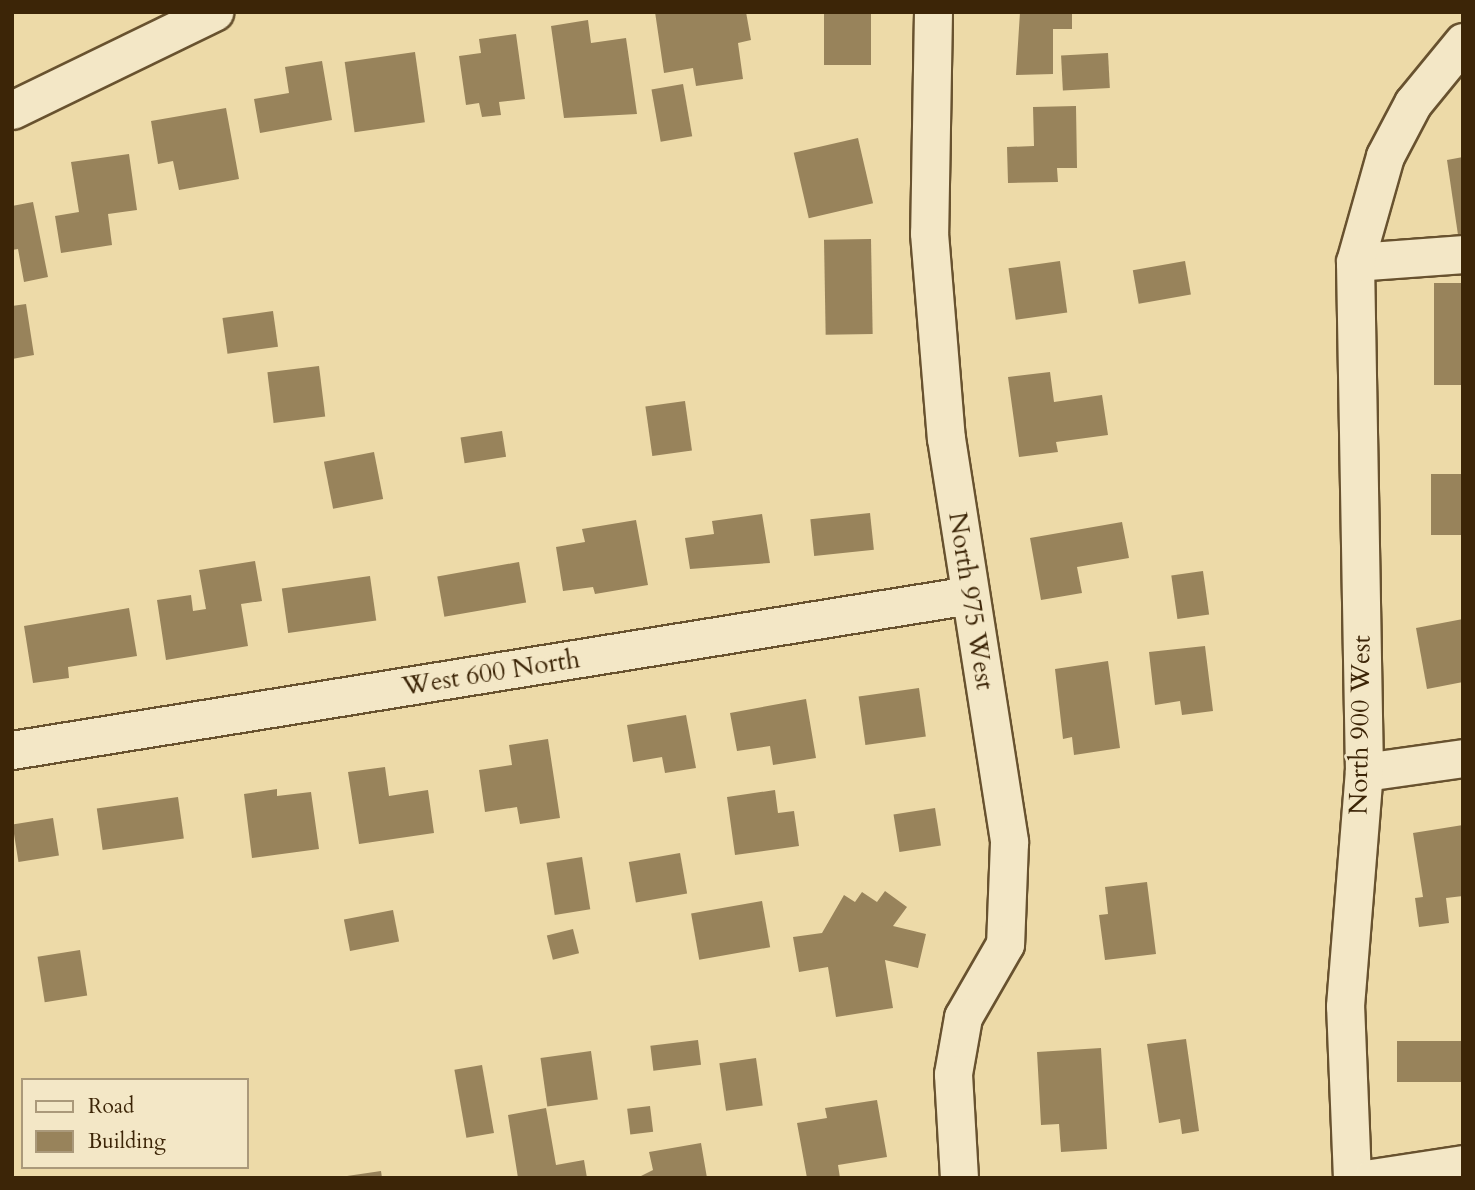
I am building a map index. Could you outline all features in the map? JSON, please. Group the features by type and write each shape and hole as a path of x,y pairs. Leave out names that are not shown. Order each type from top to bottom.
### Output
{"street":[{"path":"12,110 214,12"},
{"name":"North 975 West","path":"933,12 929,233 946,438 1009,842 1010,893 1004,944 963,1017 953,1074 959,1178"},
{"name":"North 900 West","path":"1352,1178 1345,1006 1364,772 1355,262 1385,156 1413,103 1463,43"},
{"path":"1355,262 1463,254"},
{"name":"West 600 North","path":"12,750 970,595"},
{"path":"1364,772 1463,758"},
{"path":"1372,1178 1463,1164"}],"building":[{"path":"655,12 746,12 751,40 738,43 743,79 696,86 693,68 664,73"},
{"path":"824,12 871,12 871,65 824,65"},
{"path":"1020,12 1072,12 1072,29 1053,29 1053,74 1016,75"},
{"path":"588,20 591,43 626,38 637,114 564,118 551,26"},
{"path":"516,34 525,99 499,102 501,115 482,117 479,103 466,105 459,56 481,53 479,39"},
{"path":"415,52 425,122 355,132 345,62"},
{"path":"1108,53 1110,88 1063,90 1061,55"},
{"path":"322,61 332,120 260,133 254,99 289,93 285,67"},
{"path":"683,84 692,136 661,142 651,90"},
{"path":"1076,106 1077,168 1057,168 1058,182 1008,183 1007,147 1034,146 1033,107"},
{"path":"226,108 239,179 179,190 173,161 158,164 151,121"},
{"path":"858,138 873,203 809,218 794,153"},
{"path":"129,154 137,210 108,214 112,245 61,253 55,216 79,212 71,162"},
{"path":"1463,157 1463,234 1458,235 1447,160"},
{"path":"33,202 48,277 24,282 18,249 12,250 12,206"},
{"path":"871,239 873,334 826,335 824,240"},
{"path":"1060,261 1067,312 1016,320 1009,268"},
{"path":"1185,261 1191,294 1139,304 1133,270"},
{"path":"1434,283 1463,283 1463,385 1434,385"},
{"path":"26,304 34,355 12,359 12,306"},
{"path":"273,311 278,347 228,354 222,318"},
{"path":"319,366 325,417 274,423 267,372"},
{"path":"1050,372 1054,402 1102,395 1108,435 1056,442 1058,452 1019,457 1008,377"},
{"path":"685,401 692,451 652,456 645,407"},
{"path":"502,431 506,457 465,463 461,438"},
{"path":"374,452 383,499 333,509 324,462"},
{"path":"1431,474 1463,474 1463,535 1431,535"},
{"path":"870,513 874,550 814,556 810,519"},
{"path":"762,514 770,563 690,569 685,538 714,534 712,521"},
{"path":"636,520 648,585 595,594 593,587 563,591 556,547 585,542 582,529"},
{"path":"1122,522 1129,558 1077,567 1082,593 1041,600 1030,538"},
{"path":"255,561 262,601 241,604 248,646 166,660 157,600 191,595 193,611 206,609 199,570"},
{"path":"519,562 526,602 444,617 437,576"},
{"path":"1203,571 1209,615 1177,619 1171,575"},
{"path":"370,576 376,621 288,633 282,588"},
{"path":"129,608 137,656 68,667 69,678 33,683 24,626"},
{"path":"1463,619 1463,682 1427,689 1416,628"},
{"path":"1205,646 1213,711 1182,715 1180,701 1155,705 1149,652"},
{"path":"1108,661 1120,748 1074,755 1072,737 1063,739 1055,669"},
{"path":"919,688 926,737 865,745 859,696"},
{"path":"806,699 816,758 773,765 770,746 737,751 730,713"},
{"path":"686,715 696,768 665,773 662,757 633,762 627,725"},
{"path":"548,739 560,818 520,824 517,807 485,812 479,770 512,765 509,745"},
{"path":"385,767 389,796 428,790 434,833 359,844 348,772"},
{"path":"277,789 277,796 311,792 319,849 252,858 244,794"},
{"path":"775,790 778,813 794,811 799,846 735,855 727,797"},
{"path":"178,797 184,839 103,850 97,808"},
{"path":"935,808 941,846 899,852 894,815"},
{"path":"53,818 59,856 18,862 13,824"},
{"path":"1463,825 1463,896 1446,898 1449,923 1419,927 1415,898 1423,897 1413,833"},
{"path":"680,853 687,893 636,902 629,862"},
{"path":"582,857 590,909 555,915 546,863"},
{"path":"1147,882 1156,954 1105,960 1099,915 1108,914 1105,887"},
{"path":"885,891 907,907 893,926 926,934 918,968 885,960 893,1008 836,1017 828,967 799,972 793,937 822,933 844,895 855,902 862,892 877,902"},
{"path":"762,901 770,947 699,960 691,914"},
{"path":"393,910 399,941 350,951 344,920"},
{"path":"573,929 579,953 553,960 547,936"},
{"path":"80,950 87,995 45,1002 38,957"},
{"path":"1186,1039 1199,1131 1182,1134 1180,1119 1159,1123 1147,1044"},
{"path":"698,1040 701,1065 653,1071 650,1046"},
{"path":"1397,1041 1463,1041 1463,1082 1397,1082"},
{"path":"1101,1048 1107,1149 1061,1152 1059,1124 1041,1125 1037,1052"},
{"path":"591,1051 598,1100 547,1107 540,1058"},
{"path":"756,1058 763,1106 726,1111 719,1063"},
{"path":"482,1065 494,1133 466,1138 454,1070"},
{"path":"877,1100 887,1157 838,1165 840,1178 807,1178 797,1123 827,1118 825,1108"},
{"path":"650,1106 653,1132 630,1135 627,1109"},
{"path":"546,1108 556,1165 584,1160 587,1178 518,1178 508,1115"},
{"path":"701,1143 707,1178 637,1178 653,1170 649,1152"},
{"path":"381,1171 382,1178 347,1178 347,1176"}]}
